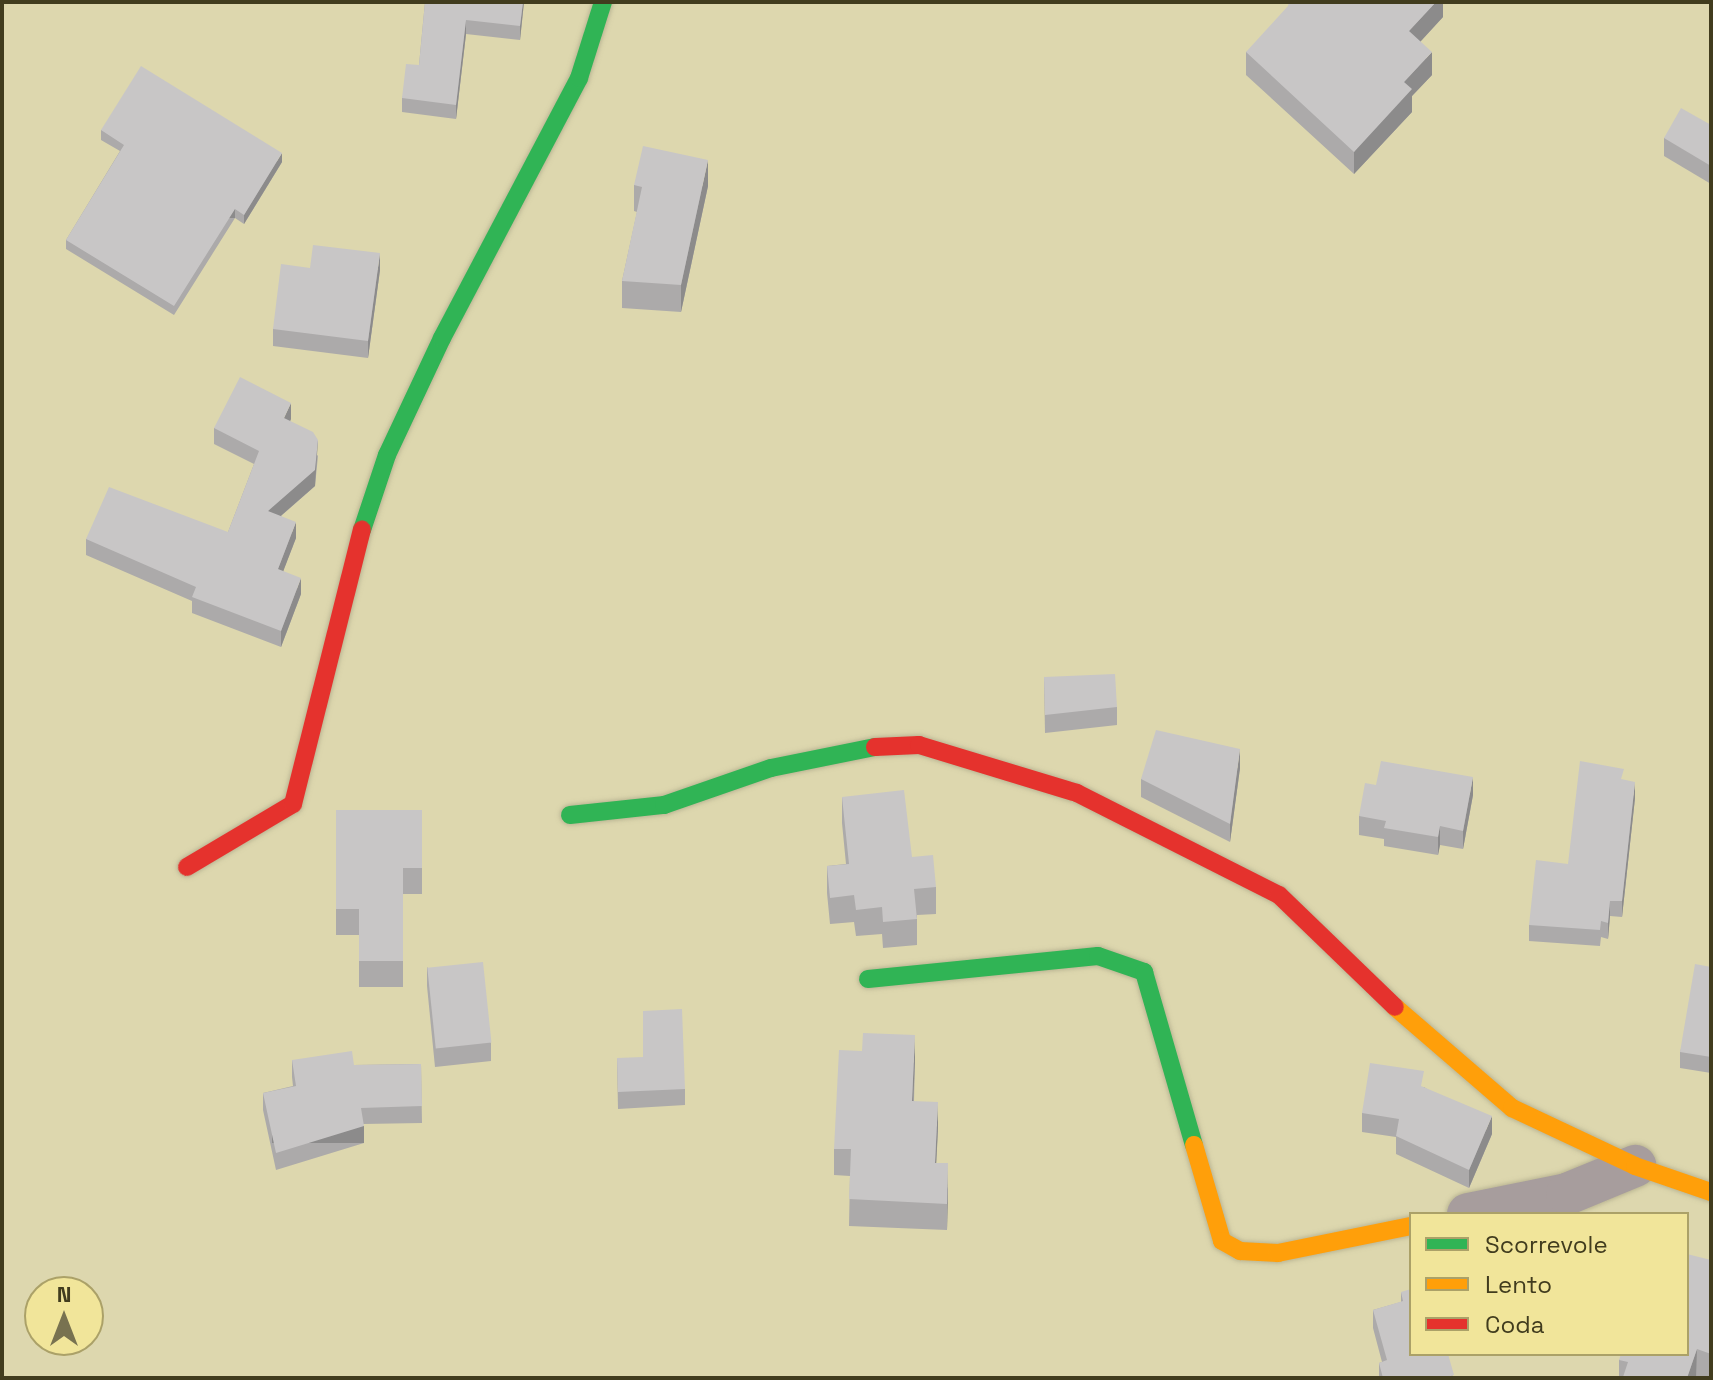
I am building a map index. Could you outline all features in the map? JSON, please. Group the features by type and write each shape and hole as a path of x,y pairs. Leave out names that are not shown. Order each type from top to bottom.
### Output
{"street":[{"path":"187,867 293,804 358,543 387,455 579,78 603,2"},
{"path":"570,815 664,805 771,768 896,743 919,745 1077,793 1279,895 1438,1049 1512,1108 1635,1166 1711,1192"},
{"path":"868,979 1098,956 1144,972 1222,1241 1240,1251 1278,1253 1409,1226"},
{"path":"1478,1212 1567,1194 1635,1166"}],"building":[{"path":"425,2 523,2 520,26 466,20 456,105 402,98 406,64 419,65"},
{"path":"1289,2 1436,2 1409,31 1432,52 1404,82 1412,89 1354,152 1246,52"},
{"path":"141,66 282,153 244,215 235,209 174,306 66,240 124,145 101,130"},
{"path":"1681,108 1711,125 1711,166 1664,138"},
{"path":"643,146 708,160 681,285 622,281 642,187 634,185"},
{"path":"313,245 380,253 368,341 273,329 281,264 310,268"},
{"path":"240,377 291,403 284,418 313,432 318,440 315,470 268,511 296,522 278,569 301,578 281,631 192,597 196,587 86,539 109,487 228,532 259,451 214,428"},
{"path":"1115,674 1117,707 1045,715 1044,677"},
{"path":"1156,730 1240,749 1230,824 1141,779"},
{"path":"1381,761 1473,777 1463,831 1440,826 1438,837 1384,828 1386,821 1359,816 1365,783 1376,785"},
{"path":"1580,761 1624,769 1621,779 1635,782 1622,901 1610,901 1608,923 1601,921 1600,930 1529,925 1536,860 1568,864"},
{"path":"904,790 912,857 933,855 936,887 914,889 917,919 883,922 882,907 856,910 854,895 830,898 827,866 849,864 842,797"},
{"path":"336,810 422,810 422,868 403,868 403,961 359,961 359,909 336,909"},
{"path":"483,962 491,1043 436,1048 427,968"},
{"path":"1695,964 1711,967 1711,1057 1680,1052"},
{"path":"682,1009 685,1089 618,1092 617,1058 643,1057 643,1011"},
{"path":"863,1033 915,1035 912,1101 938,1102 935,1163 948,1163 947,1204 849,1199 851,1149 834,1149 839,1050 862,1051"},
{"path":"352,1051 354,1065 421,1064 422,1106 361,1108 364,1126 276,1153 263,1093 296,1086 292,1060"},
{"path":"1370,1063 1424,1071 1421,1086 1492,1116 1469,1170 1396,1136 1399,1119 1362,1113"},
{"path":"1689,1254 1711,1260 1711,1354 1697,1349 1687,1378 1623,1377 1628,1362 1619,1360 1620,1356 1689,1356"},
{"path":"1409,1290 1409,1356 1449,1356 1454,1375 1445,1378 1383,1378 1379,1363 1387,1360 1373,1310 1403,1301 1401,1292"}],"traffic: fast":[{"path":"362,530 387,455 442,338 579,78 603,2"},
{"path":"570,815 664,805 771,768 875,747"},
{"path":"868,979 1098,956 1144,972 1194,1145"}],"traffic: slow":[{"path":"1395,1007 1512,1108 1635,1166 1711,1192"},
{"path":"1194,1145 1222,1241 1240,1251 1278,1253 1409,1226"}],"traffic: jam":[{"path":"187,867 293,804 362,530"},
{"path":"875,747 919,745 1077,793 1279,895 1395,1007"}]}
